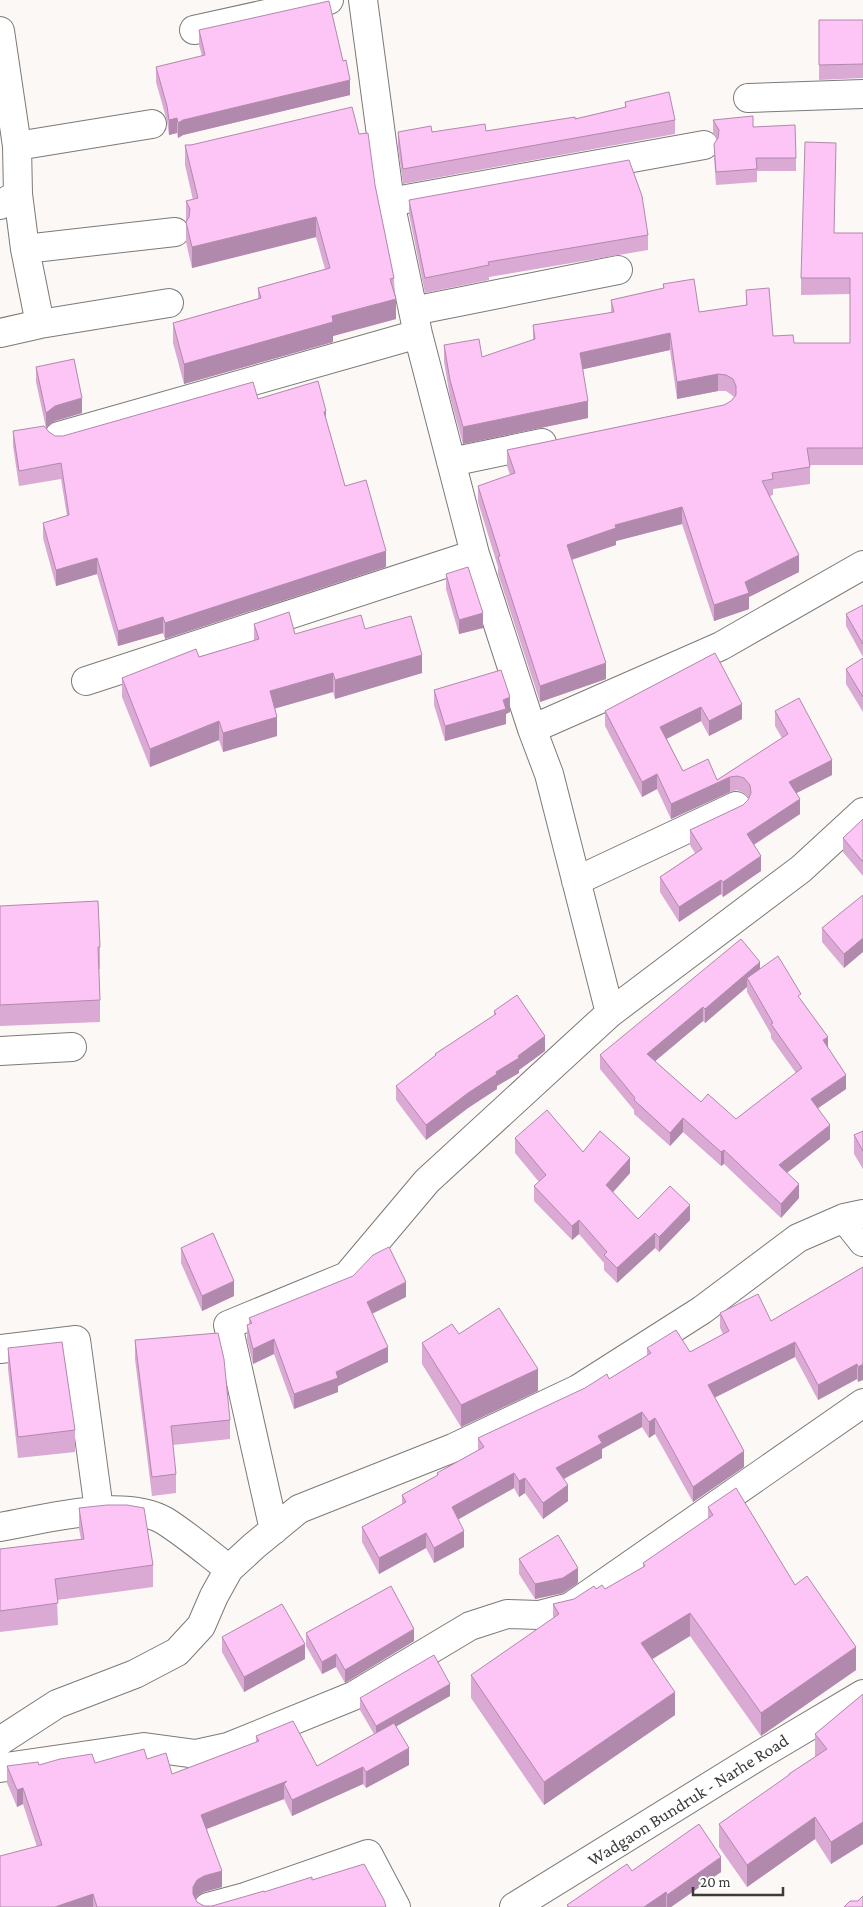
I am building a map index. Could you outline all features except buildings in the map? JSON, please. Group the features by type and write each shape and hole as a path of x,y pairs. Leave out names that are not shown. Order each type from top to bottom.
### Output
{"street":[{"path":"194,30 328,0"},
{"path":"363,0 390,202 416,323 475,554 532,729 549,774 610,1013"},
{"path":"0,31 17,146 9,199 25,249 40,324"},
{"path":"748,98 863,94"},
{"path":"349,112 377,105"},
{"path":"17,146 152,124"},
{"path":"390,202 704,145"},
{"path":"25,249 175,232"},
{"path":"59,436 416,323 618,270"},
{"path":"0,333 40,324 169,303"},
{"path":"451,462 566,438"},
{"path":"86,681 475,554"},
{"path":"532,729 721,646 863,565"},
{"path":"576,881 736,806"},
{"path":"274,1530 228,1325 347,1276 427,1181 610,1013 801,869 863,812"},
{"path":"0,1051 72,1047"},
{"path":"0,1741 57,1704 135,1674 177,1652 201,1626 214,1596 229,1569 299,1509 453,1448 578,1389 702,1310 798,1238 854,1216 863,1242"},
{"path":"0,1349 76,1340 99,1510"},
{"path":"0,1768 6,1769 78,1756 144,1748 196,1754 228,1747 353,1696 470,1626 507,1614 539,1616 570,1607 863,1403"},
{"path":"0,1527 99,1510 141,1512 164,1521 229,1569"},
{"name":"Wadgaon Bundruk - Narhe Road","path":"530,1903 760,1755 863,1694"},
{"path":"208,1907 245,1897 368,1854 396,1907"}]}
